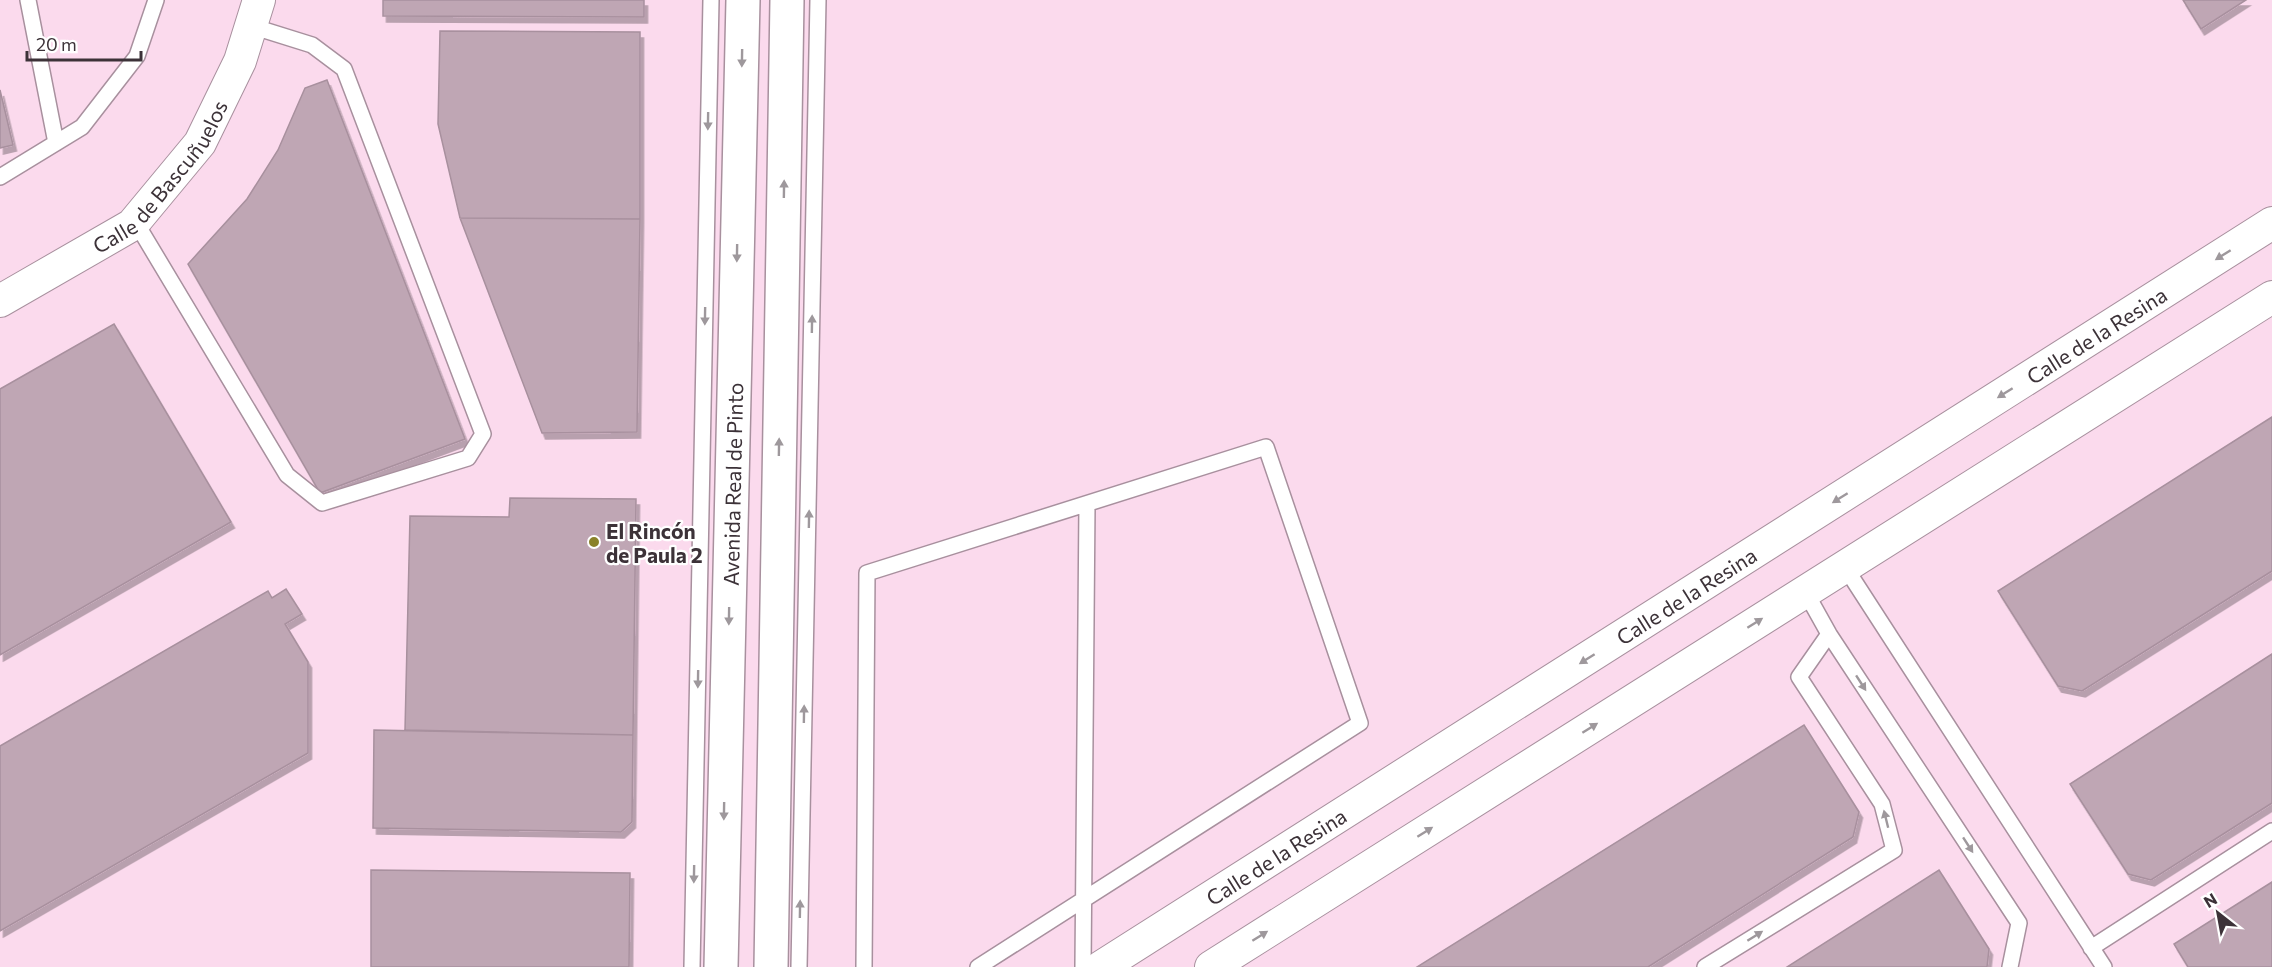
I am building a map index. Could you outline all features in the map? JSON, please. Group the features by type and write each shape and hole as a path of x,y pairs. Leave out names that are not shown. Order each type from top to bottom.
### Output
{"main road":[{"name":"Avenida Real de Pinto","path":"721,967 743,0"},
{"path":"771,967 787,0"}],"street":[{"name":"Calle de Bascuñuelos","path":"0,302 135,221 200,143 240,61 255,13"},
{"name":"Calle de la Resina","path":"1101,967 2272,223"},
{"path":"1211,967 2272,297"}],"lane":[{"path":"28,0 56,143"},
{"path":"0,177 82,128 137,56 156,0"},
{"path":"692,967 711,0"},
{"path":"799,967 818,0"},
{"path":"135,221 287,475 322,503 468,458 483,434 344,69 312,45 255,13"},
{"path":"864,967 867,573 1266,447 1360,723 978,967"},
{"path":"1083,967 1087,504"},
{"path":"1845,567 2104,967"},
{"path":"1805,591 1829,634 2019,923 2010,967"},
{"path":"1705,967 1894,850 1882,804 1799,677 1829,634"},
{"path":"2091,948 2272,831"}],"shaded area":[{"path":"0,0 2272,0 2272,967 0,967"}],"building":[{"path":"383,0 644,0 644,17 383,16"},
{"path":"2183,0 2246,0 2201,29"},
{"path":"440,31 640,32 640,219 460,218 438,124"},
{"path":"327,80 465,439 320,493 188,264 247,199 278,150 305,88"},
{"path":"0,90 13,145 0,148"},
{"path":"460,218 640,219 637,432 542,433"},
{"path":"114,324 231,522 0,655 0,389"},
{"path":"2272,417 2272,571 2082,691 2058,686 1998,591"},
{"path":"510,498 636,499 633,735 405,730 410,516 509,517"},
{"path":"286,589 302,614 285,624 308,662 308,753 0,931 0,746 268,591 272,598"},
{"path":"2272,654 2272,803 2151,880 2128,874 2070,784"},
{"path":"1804,725 1859,812 1853,837 1648,967 1417,967"},
{"path":"374,730 633,735 632,822 621,832 373,828"},
{"path":"371,870 630,873 629,967 371,967"},
{"path":"1939,870 1989,949 1987,967 1787,967"},
{"path":"2272,882 2272,967 2188,967 2174,944"}],"place":[{"name":"El Rincón de Paula 2","path":"594,542"}]}
